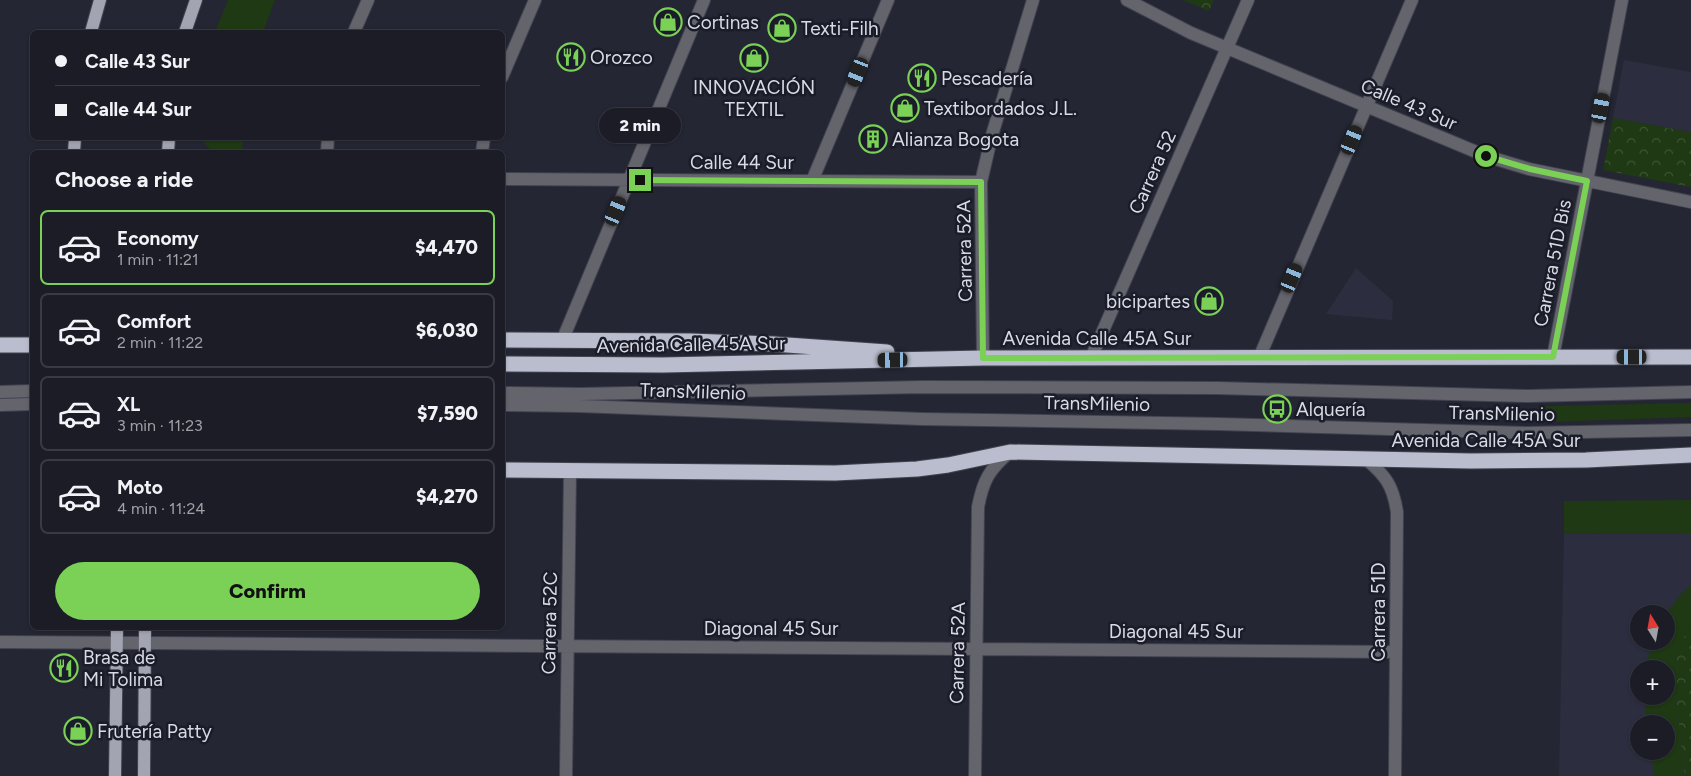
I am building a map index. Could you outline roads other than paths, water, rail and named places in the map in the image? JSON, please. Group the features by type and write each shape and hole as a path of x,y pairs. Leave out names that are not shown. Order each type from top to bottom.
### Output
{"highway":[{"path":"505,340 690,341 773,344 983,358"},
{"path":"0,345 30,345"},
{"name":"Avenida Calle 45A Sur","path":"505,364 663,365 983,358 1691,357"},
{"name":"Avenida Calle 45A Sur","path":"505,470 835,473 917,469 1010,452 1471,462 1586,460 1691,455"}],"main road":[{"path":"92,30 100,0"},
{"path":"186,30 196,0"},
{"path":"115,776 117,630"},
{"path":"144,776 146,630"}],"street":[{"path":"355,30 368,0"},
{"path":"505,69 535,0"},
{"path":"562,341 704,0"},
{"path":"812,181 888,0"},
{"name":"Carrera 52A","path":"983,358 981,182 992,135 1033,0"},
{"name":"Calle 43 Sur","path":"1127,0 1191,33 1486,156 1530,169 1691,202"},
{"name":"Carrera 52","path":"1091,358 1248,0"},
{"path":"1259,358 1412,0"},
{"name":"Carrera 51D Bis","path":"1553,357 1622,0"},
{"name":"Calle 44 Sur","path":"505,179 981,182"},
{"name":"TransMilenio","path":"505,393 590,394 924,387 1217,388 1528,396 1691,392"},
{"path":"0,392 30,391"},
{"path":"0,404 30,404"},
{"name":"TransMilenio","path":"505,405 589,406 922,419 1219,424 1526,433 1691,430"},
{"name":"Carrera 52A","path":"975,776 978,507 984,481 998,462 1010,452"},
{"name":"Carrera 51D","path":"1366,460 1380,471 1394,493 1397,512 1395,776"},
{"name":"Carrera 52C","path":"566,776 570,471"},
{"name":"Diagonal 45 Sur","path":"0,642 1396,652"}],"place":[{"name":"Cortinas","path":"668,22"},
{"name":"Texti-Filh","path":"782,28"},
{"name":"Orozco","path":"571,57"},
{"name":"INNOVACIÓN TEXTIL","path":"754,58"},
{"name":"Pescadería","path":"922,78"},
{"name":"Textibordados J.L.","path":"905,108"},
{"name":"Alianza Bogota","path":"873,139"},
{"name":"bicipartes","path":"1209,301"},
{"name":"Alquería","path":"1277,409"},
{"name":"Brasa de Mi Tolima","path":"64,668"},
{"name":"Frutería Patty","path":"78,731"}]}
